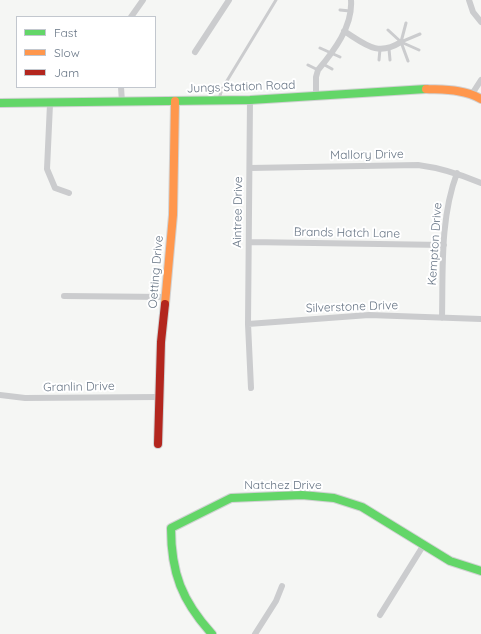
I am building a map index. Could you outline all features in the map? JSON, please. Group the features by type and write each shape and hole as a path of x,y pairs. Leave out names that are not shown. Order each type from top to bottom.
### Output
{"street":[{"path":"132,16 142,0"},
{"path":"195,52 228,0"},
{"path":"316,95 316,77 318,70 344,31 352,12 351,0"},
{"path":"469,0 473,12 481,22"},
{"path":"344,31 372,48 389,49 401,42"},
{"path":"472,94 481,80"},
{"path":"122,88 122,102"},
{"name":"Jungs Station Road","path":"0,103 50,104 250,100 422,90 472,94 481,99"},
{"name":"Aintree Drive","path":"250,100 248,324 251,388"},
{"name":"Oetting Drive","path":"158,444 158,397 165,297 173,215 175,101"},
{"path":"50,104 47,169 55,188 69,194"},
{"name":"Mallory Drive","path":"250,168 418,165 438,167 458,173 481,183"},
{"name":"Kempton Drive","path":"442,318 444,245 447,208 452,188 458,173"},
{"name":"Brands Hatch Lane","path":"249,242 444,245"},
{"path":"64,296 165,297"},
{"name":"Silverstone Drive","path":"248,324 369,315 481,319"},
{"name":"Granlin Drive","path":"0,395 25,398 158,397"},
{"name":"Natchez Drive","path":"212,634 197,618 177,578 172,564 171,528 231,498 302,495 334,498 362,507 423,546 450,561 481,572"},
{"path":"380,614 423,546"},
{"path":"255,634 276,601 282,586"}],"lane":[{"path":"218,100 222,89 276,0"},
{"path":"340,10 352,12"},
{"path":"406,23 401,42 408,61"},
{"path":"388,30 401,42 419,50"},
{"path":"401,42 420,34"},
{"path":"320,48 340,57"},
{"path":"379,60 380,49"},
{"path":"389,49 390,60"},
{"path":"323,64 332,69"},
{"path":"308,65 318,70"}],"traffic: fast":[{"path":"0,103 250,100 426,89"},
{"path":"212,634 193,610 180,586 173,559 171,528 231,498 302,495 334,498 362,507 450,561 481,571"}],"traffic: slow":[{"path":"426,89 468,93 481,99"},
{"path":"165,304 173,215 175,101"}],"traffic: jam":[{"path":"158,444 161,342 165,304"}]}
